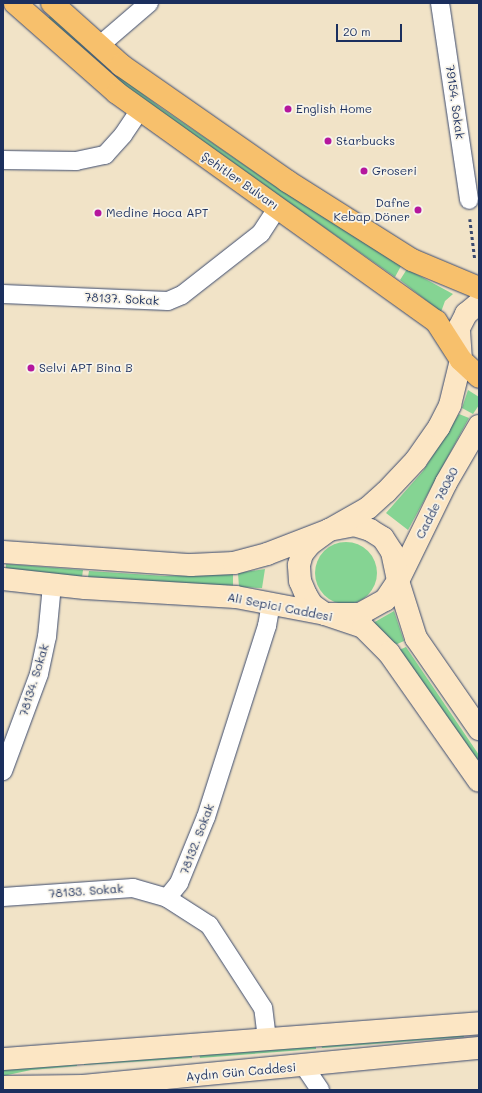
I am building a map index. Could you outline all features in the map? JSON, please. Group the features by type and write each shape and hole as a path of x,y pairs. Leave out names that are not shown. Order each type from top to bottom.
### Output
{"main road":[{"name":"Şehitler Bulvarı","path":"15,3 82,64 140,110 436,321 461,360 479,376"},
{"path":"52,3 99,46 151,87 364,232 412,260 479,288"},
{"path":"398,581 385,600 374,608 360,614 325,614 312,605 300,581 302,554 310,544 329,530 368,508 403,477 416,460 439,427 450,405 461,360 460,328 466,314 479,303"},
{"name":"Cadde 78080","path":"398,581 446,483 479,426"},
{"path":"3,552 190,565 234,563 267,554 329,530 354,525 370,530 383,538 392,552 398,581 416,638 479,730"},
{"name":"Ali Sepici Caddesi","path":"3,579 52,585 236,597 325,614 362,627 389,653 479,781"},
{"path":"3,1059 479,1023"},
{"name":"Aydın Gün Caddesi","path":"3,1087 83,1086 304,1066 479,1048"}],"street":[{"path":"99,46 149,3"},
{"name":"79154. Sokak","path":"440,3 469,207"},
{"path":"3,160 76,161 105,155 123,135 140,110"},
{"name":"78137. Sokak","path":"3,294 168,301 182,295 261,232 277,208"},
{"name":"78134. Sokak","path":"3,771 39,674 47,638 52,585"},
{"name":"78132. Sokak","path":"167,898 179,883 206,817 267,626 271,603"},
{"name":"78133. Sokak","path":"3,897 133,888 167,898"},
{"path":"167,898 210,925 263,1008 267,1039"},
{"path":"304,1066 320,1090"}],"path":[{"path":"469,207 475,260"}],"green space":[{"path":"51,15 115,73 160,107 269,182 401,266 395,277 131,92 47,19"},
{"path":"407,269 453,294 445,301 441,312 400,280"},
{"path":"468,390 479,397 479,405 473,414 462,408"},
{"path":"459,414 469,418 408,530 386,513 423,471"},
{"path":"346,542 358,545 368,551 374,561 377,573 374,585 368,595 358,601 346,604 334,601 324,595 318,585 315,573 318,561 324,551 334,545"},
{"path":"6,564 83,570 82,577 6,570"},
{"path":"265,569 262,588 239,587 238,573"},
{"path":"89,571 165,576 233,574 233,587 88,577"},
{"path":"394,611 404,641 395,645 373,623"},
{"path":"406,647 479,755 479,763 399,650"},
{"path":"463,1033 464,1037 322,1048 321,1044"},
{"path":"316,1044 316,1049 200,1058 199,1053"},
{"path":"192,1053 192,1058 84,1065 84,1061"},
{"path":"77,1062 77,1066 31,1070 3,1076 3,1066"}],"place":[{"name":"English Home","path":"288,109"},
{"name":"Starbucks","path":"328,141"},
{"name":"Groseri","path":"364,171"},
{"name":"Dafne Kebap Döner","path":"418,210"},
{"name":"Medine Hoca APT","path":"98,213"},
{"name":"Selvi APT Bina B","path":"31,368"}]}
